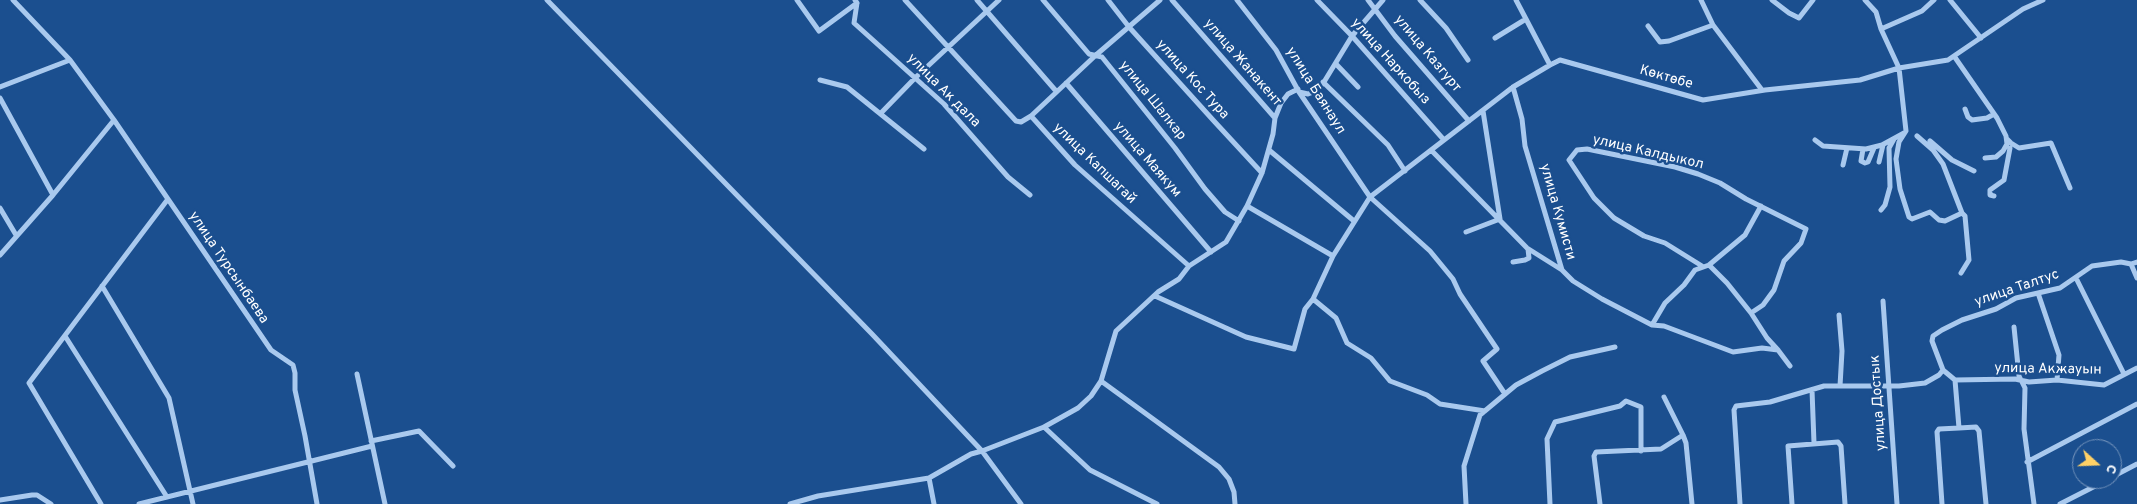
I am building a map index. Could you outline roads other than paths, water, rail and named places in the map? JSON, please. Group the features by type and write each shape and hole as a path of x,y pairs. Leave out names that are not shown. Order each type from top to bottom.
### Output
{"street":[{"name":"улица Турсынбаева","path":"13,0 70,60 114,120 271,350 294,365 296,372 295,390 317,504"},
{"path":"547,0 872,334 982,451 1021,504"},
{"path":"797,0 819,31 856,2"},
{"path":"905,0 1016,120 1021,122 1031,116 1096,55 1160,0"},
{"path":"977,0 1056,91"},
{"path":"881,113 915,78 999,0"},
{"name":"улица Шалкар","path":"1043,0 1089,54 1102,57 1175,148 1205,189 1225,212 1239,222"},
{"name":"улица Кос Тура","path":"1108,0 1129,27 1262,173"},
{"name":"улица Жанакент","path":"1172,0 1275,118"},
{"name":"улица Баянаул","path":"1237,0 1276,50 1299,90 1370,198 1430,251 1453,279 1460,294 1497,349 1483,361 1505,394"},
{"name":"улица Наркобыз","path":"1317,0 1352,36 1444,140"},
{"name":"улица Казгурт","path":"1368,0 1395,36 1470,121"},
{"path":"790,504 818,496 850,493 929,478 971,454 1044,427 1078,408 1092,396 1100,381 1116,331 1155,296 1179,279 1189,266 1226,242 1239,222 1262,173 1270,150 1275,118 1281,103 1288,94 1299,90 1308,94 1316,91 1336,64 1352,36 1383,0"},
{"path":"1420,0 1446,28 1468,60"},
{"path":"1516,0 1550,65"},
{"path":"1701,0 1713,24 1762,90"},
{"path":"1772,0 1799,18 1813,0"},
{"path":"1865,0 1876,12 1881,29 1899,68 1906,131 1899,142 1896,159 1900,189 1909,218 1912,219 1927,212 1946,221 1962,213"},
{"path":"1870,6 1874,0"},
{"path":"1881,29 1922,11 1934,0"},
{"path":"1950,0 1981,38"},
{"path":"2029,0 2033,5"},
{"name":"Көктөбе","path":"1155,296 1246,337 1294,349 1305,309 1312,299 1333,256 1370,198 1513,87 1560,60 1703,100 1762,90 1860,80 1899,68 1948,60 2023,9 2043,0"},
{"name":"улица Ак дала","path":"856,2 854,23 944,104 1008,177 1030,196"},
{"path":"1495,38 1526,19"},
{"path":"1648,26 1660,42 1669,41 1713,24"},
{"path":"1954,56 1994,114 2011,143 2020,148 2052,143 2070,188"},
{"path":"0,87 70,60"},
{"path":"1336,64 1358,86"},
{"path":"820,80 847,87 924,149"},
{"path":"1323,82 1388,145 1405,170"},
{"name":"улица Маякум","path":"1066,83 1211,252"},
{"name":"улица Кумисти","path":"1513,87 1522,119 1526,146 1562,270 1573,280 1602,299 1652,325 1664,326 1732,352 1762,348 1778,350"},
{"path":"0,98 53,195"},
{"path":"1966,109 1968,117 1972,120 1987,118 1994,114"},
{"path":"1483,110 1500,219"},
{"name":"улица Капшагай","path":"1031,116 1075,165 1189,266"},
{"path":"0,255 53,195 114,120"},
{"path":"1814,140 1823,146 1864,149 1874,148 1906,131"},
{"path":"1917,136 1933,150 1944,167 1966,220 1969,260 1961,274"},
{"path":"1985,158 1996,157 2003,151 2007,144 2006,136"},
{"path":"1881,210 1886,205 1890,187 1889,148 1894,138"},
{"path":"1930,141 1952,160 1974,171"},
{"path":"1879,162 1883,144"},
{"path":"1843,165 1847,148"},
{"path":"1864,149 1861,161 1865,163 1868,162 1874,148"},
{"path":"1994,196 1990,195 1990,190 2004,180 2010,148"},
{"name":"улица Калдыкол","path":"1702,266 1665,243 1644,236 1626,227 1614,218 1594,198 1569,160 1577,150 1587,149 1690,172 1720,183 1806,229 1796,251 1784,261 1774,290 1763,305 1750,312"},
{"path":"1270,150 1354,221"},
{"path":"1431,150 1528,249 1562,270"},
{"path":"101,504 29,383 168,199"},
{"path":"1247,206 1333,256"},
{"path":"1652,325 1665,303 1684,285 1695,270 1702,266 1709,266 1745,235 1761,206"},
{"path":"0,208 16,235"},
{"path":"1466,232 1500,219"},
{"path":"1513,262 1529,258 1528,249"},
{"name":"улица Талтус","path":"1943,370 1932,341 1933,336 1962,320 1996,309 2016,298 2060,288 2092,266 2121,262 2134,263"},
{"path":"2134,263 2137,278"},
{"path":"1709,266 1727,283 1790,366"},
{"path":"2076,278 2124,374"},
{"path":"102,286 169,398 192,504"},
{"path":"2038,293 2059,355 2057,380"},
{"path":"1312,299 1336,318 1347,343 1371,358 1390,381 1427,395 1440,404 1485,411"},
{"name":"улица Достык","path":"1883,300 1897,504"},
{"path":"1839,314 1842,351 1840,386"},
{"path":"2014,328 2019,376 2025,388 2024,429 2034,504"},
{"path":"65,336 167,496"},
{"path":"1762,348 1767,338"},
{"path":"1466,504 1466,459 1480,415 1516,385 1570,357 1615,347"},
{"name":"улица Акжауын","path":"1955,380 2057,380 2104,385 2137,368"},
{"path":"1740,504 1735,407 1770,402 1824,386 1889,386 1925,383 1939,375 1943,370 1955,380 1960,428"},
{"path":"357,374 385,504"},
{"path":"1100,381 1219,466 1229,479 1234,492 1235,504"},
{"path":"1812,390 1814,443"},
{"path":"1664,397 1686,443 1692,504"},
{"path":"1550,504 1547,439 1555,422 1620,406 1626,401 1641,407 1641,451"},
{"path":"2027,462 2137,404"},
{"path":"1044,427 1090,470 1157,504"},
{"path":"1942,504 1937,432 1939,429 1976,427 1979,431 1986,504"},
{"path":"139,504 310,462 371,443 419,431 453,466"},
{"path":"1600,504 1596,452 1641,451 1666,448 1683,436"},
{"path":"1792,504 1788,446 1814,443 1840,443 1845,504"},
{"path":"2122,472 2137,464"},
{"path":"929,478 934,504"},
{"path":"2060,504 2089,489"},
{"path":"0,500 37,495 51,504"}]}
